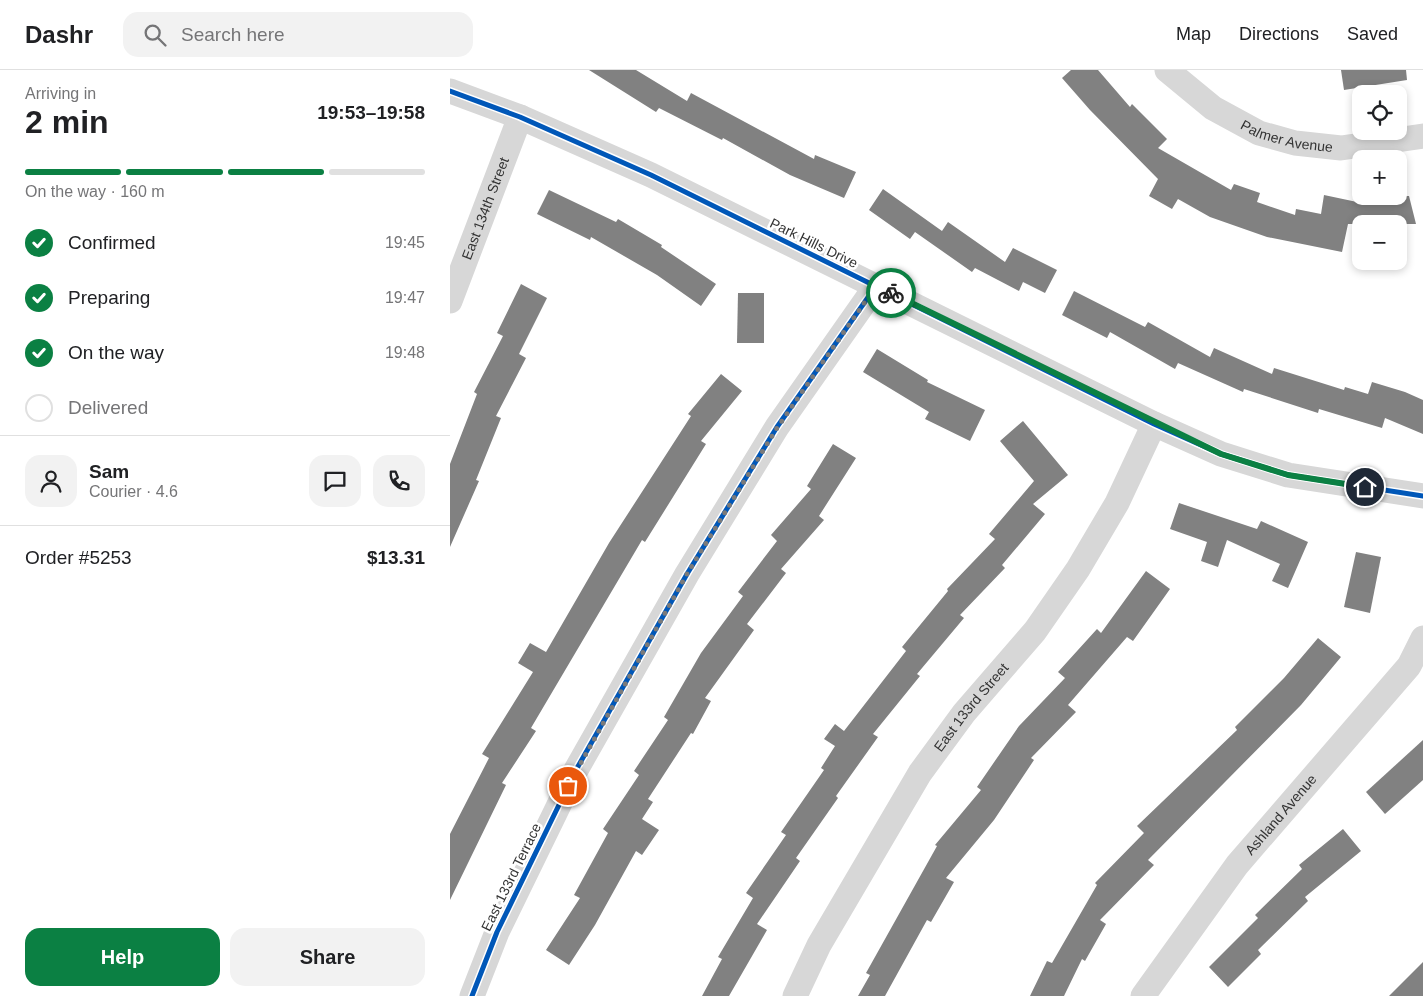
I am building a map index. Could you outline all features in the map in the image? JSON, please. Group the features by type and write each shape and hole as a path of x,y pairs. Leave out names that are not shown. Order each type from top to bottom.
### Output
{"street":[{"name":"Palmer Avenue","path":"1167,70 1213,108 1259,133 1295,143 1341,148 1423,136"},
{"name":"Park Hills Drive","path":"450,91 520,117 651,175 1154,424 1221,454 1288,475 1423,496"},
{"name":"East 134th Street","path":"450,301 520,117"},
{"name":"East 133rd Terrace","path":"472,996 497,932 576,770 682,583 777,428 876,286"},
{"name":"East 133rd Street","path":"796,996 819,945 920,773 964,713 1035,630 1078,569 1117,504 1154,424"},
{"name":"Ashland Avenue","path":"1143,996 1237,865 1409,666 1423,638"}],"building":[{"path":"589,70 636,70 687,101 691,93 814,159 815,155 856,172 844,198 790,175 723,138 722,140 659,108 656,112"},
{"path":"1071,70 1098,70 1130,107 1132,104 1167,139 1158,148 1231,190 1234,184 1260,193 1257,202 1295,215 1296,209 1321,214 1324,195 1352,201 1352,205 1407,205 1407,196 1409,196 1416,224 1407,224 1407,215 1352,215 1352,224 1348,224 1342,252 1267,237 1210,217 1178,199 1172,209 1149,196 1158,179 1090,110 1062,78"},
{"path":"1341,70 1406,70 1407,80 1376,85 1352,85 1352,89 1344,90"},
{"path":"883,189 942,231 948,222 1005,262 1013,248 1057,270 1045,293 1023,282 1019,291 975,268 972,272 915,232 910,239 869,210"},
{"path":"549,190 616,222 618,219 662,245 661,247 716,284 701,306 657,275 591,237 590,240 537,214"},
{"path":"521,284 547,298 519,354 526,358 496,416 501,418 476,480 479,481 450,547 450,464 477,394 474,392 503,336 497,333"},
{"path":"1074,291 1145,327 1148,322 1210,357 1214,348 1272,374 1274,368 1344,390 1345,387 1368,394 1372,382 1405,392 1423,400 1423,434 1385,418 1382,428 1319,409 1318,413 1244,389 1243,392 1178,363 1175,369 1110,332 1107,338 1062,315"},
{"path":"738,293 764,293 764,343 737,343"},
{"path":"877,349 928,380 927,382 985,410 970,441 925,419 929,412 863,372"},
{"path":"721,374 742,391 701,441 706,444 645,542 642,540 531,728 536,731 502,783 506,785 450,900 450,834 489,758 482,754 533,672 518,663 530,643 546,652 609,543 691,416 688,414"},
{"path":"1023,421 1068,475 1033,504 1045,514 1002,565 1005,568 960,615 964,618 917,674 920,676 873,734 878,737 836,796 838,798 796,858 800,861 757,924 767,930 729,996 702,996 722,959 718,957 753,898 746,893 786,835 781,832 824,770 821,768 835,746 824,739 835,724 844,731 906,651 902,647 948,591 947,589 995,539 989,534 1034,481 1000,441"},
{"path":"833,444 856,458 819,516 824,520 781,569 786,573 747,624 754,630 705,698 711,701 693,734 691,733 648,799 653,802 642,819 659,830 642,855 636,851 595,925 569,965 546,950 580,898 574,895 608,833 603,829 639,775 634,771 668,720 664,717 701,653 743,596 738,592 777,541 771,535 811,489 807,486"},
{"path":"1179,503 1257,529 1261,521 1308,542 1288,588 1272,581 1280,564 1227,540 1218,567 1201,561 1207,542 1170,529"},
{"path":"1356,552 1381,557 1370,613 1344,607"},
{"path":"1146,571 1170,589 1133,641 1127,637 1068,705 1076,712 1031,758 1034,760 994,820 946,878 954,882 931,922 927,920 885,996 858,996 870,975 866,973 937,846 935,845 981,790 977,787 1019,726 1065,678 1058,672 1097,629 1101,633"},
{"path":"1318,638 1341,657 1301,705 1148,860 1154,865 1100,920 1106,924 1085,961 1082,959 1064,996 1030,996 1047,961 1052,963 1097,885 1095,883 1144,833 1137,826 1237,730 1235,727 1284,678"},
{"path":"1423,740 1423,780 1385,814 1366,792"},
{"path":"1343,829 1361,851 1305,897 1308,901 1258,950 1261,954 1228,987 1209,967 1258,918 1255,915 1302,869 1299,865"},
{"path":"1423,962 1423,996 1389,996"}],"cycle path":[{"path":"450,91 520,117 651,175 1154,424 1221,454 1288,475 1423,496"},
{"path":"472,996 497,932 576,770 687,574 777,427 876,286"}],"way so far":[{"path":"568,786 687,574 777,428 876,286 891,293"}],"route":[{"path":"891,293 1154,424 1221,454 1288,475 1365,487"}]}
